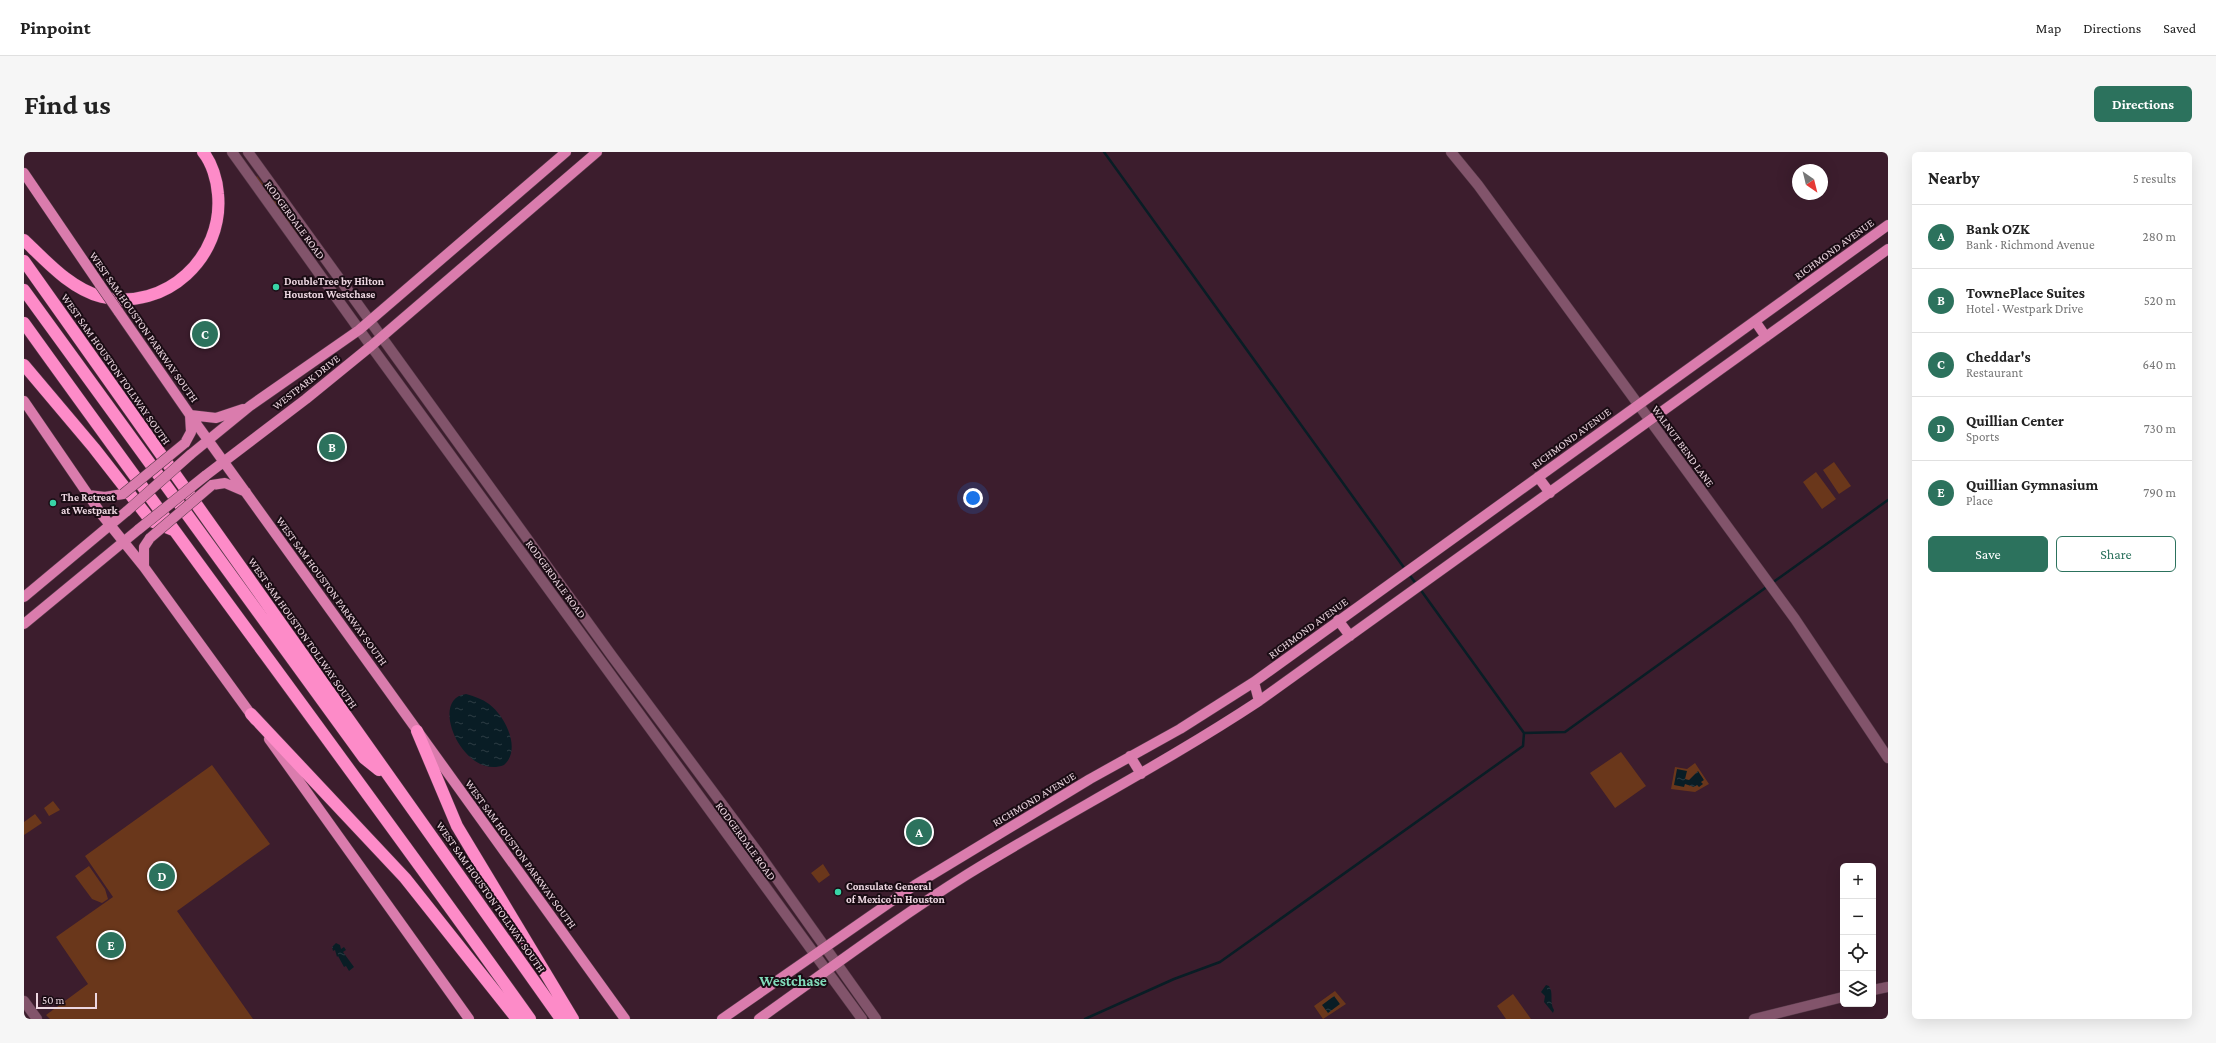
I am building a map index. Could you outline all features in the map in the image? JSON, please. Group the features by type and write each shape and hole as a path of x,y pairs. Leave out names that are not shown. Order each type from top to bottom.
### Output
{"highway":[{"path":"24,240 51,267 76,286 102,297 127,298 148,295 168,289 185,277 198,264 215,231 219,209 217,182 207,157 203,152"},
{"name":"WEST SAM HOUSTON TOLLWAY SOUTH","path":"24,261 562,1019"},
{"path":"24,290 364,758 390,778"},
{"path":"24,323 173,530 366,791 530,1019"},
{"path":"24,365 94,448 151,521 173,530"},
{"path":"251,714 405,878 517,1019"},
{"path":"417,731 458,826 573,1019"}],"main road":[{"name":"WESTPARK DRIVE","path":"24,597 127,511 190,455 250,406 359,330 566,152"},
{"name":"WESTPARK DRIVE","path":"24,624 205,476 306,399 371,346 597,152"},
{"name":"WEST SAM HOUSTON PARKWAY SOUTH","path":"24,173 190,415 625,1019"},
{"name":"RICHMOND AVENUE","path":"722,1019 915,885 1130,756 1180,728 1254,682 1888,225"},
{"path":"759,1019 925,901 1031,837 1196,742 1259,701 1435,576 1884,251 1869,239"},
{"path":"1755,321 1766,337"},
{"path":"24,401 88,495 123,542 144,567 251,714 469,1019"},
{"path":"88,495 104,497 123,494 186,443 191,432 190,415 216,418 250,406"},
{"path":"1538,476 1550,493"},
{"path":"144,567 144,547 150,538 212,484 220,482 225,483 246,492"},
{"path":"1338,620 1350,636"},
{"path":"1254,682 1259,701"},
{"path":"1130,756 1141,774"},
{"path":"1022,821 1031,837"},
{"path":"915,885 925,901"}],"street":[{"name":"RODGERDALE ROAD","path":"232,152 359,330 462,469 662,747 862,1019"},
{"name":"RODGERDALE ROAD","path":"248,152 473,461 612,656 757,851 876,1019"},
{"name":"WALNUT BEND LANE","path":"1451,152 1478,185 1778,596 1863,718 1888,758"},
{"path":"462,469 473,461"},
{"path":"528,562 539,554"},
{"path":"602,664 612,656"},
{"path":"662,747 673,739"},
{"path":"742,856 757,851"},
{"path":"1876,989 1888,987"},
{"path":"1754,1019 1840,998"},
{"path":"24,1001 37,1019"}],"shaded area":[{"path":"257,176 299,232 297,234 285,221 255,178"},
{"path":"1834,462 1851,486 1839,494 1823,470"},
{"path":"1816,472 1836,499 1822,509 1803,482"},
{"path":"1621,752 1646,786 1615,808 1590,773"},
{"path":"1695,763 1709,784 1695,792 1671,789 1675,767 1687,769"},
{"path":"212,765 270,844 177,911 253,1019 50,1019 46,1015 88,984 56,937 113,897 85,856"},
{"path":"53,801 60,810 49,816 44,808"},
{"path":"35,814 42,823 24,835 24,822"},
{"path":"823,864 830,875 819,883 811,873"},
{"path":"89,866 105,889 108,899 102,903 92,899 75,876"},
{"path":"1335,991 1346,1004 1323,1019 1314,1006"},
{"path":"1513,994 1531,1019 1506,1019 1497,1006"}],"water":[{"path":"466,694 489,704 501,716 506,724 512,750 504,765 489,767 476,761 464,751 455,737 450,723 450,709 455,699"},
{"path":"1677,769 1687,771 1685,779 1689,780 1698,771 1704,780 1701,782 1703,784 1699,787 1697,785 1694,787 1685,784 1684,787 1674,785"},
{"path":"336,943 340,945 341,949 344,947 346,950 343,952 354,967 349,971 346,966 344,967 338,956 337,957 335,950 333,951 332,947"},
{"path":"1546,985 1549,986 1551,992 1554,1010 1553,1013 1544,1002 1545,996 1541,992"},
{"path":"1334,996 1340,1004 1328,1013 1322,1005"}],"waterway":[{"path":"1104,152 1405,569"},
{"path":"1772,583 1888,500"},
{"path":"1408,573 1417,585"},
{"path":"1524,733 1565,732 1768,586"},
{"path":"1085,1019 1174,979 1220,962 1523,746 1524,733 1420,589"}],"place":[{"name":"DoubleTree by Hilton Houston Westchase","path":"276,287"},
{"name":"Cheddar's","path":"205,334"},
{"name":"TownePlace Suites","path":"332,447"},
{"name":"The Retreat at Westpark","path":"53,503"},
{"name":"Bank OZK","path":"919,832"},
{"name":"Quillian Center","path":"162,876"},
{"name":"Consulate General of Mexico in Houston","path":"838,892"},
{"name":"Quillian Gymnasium","path":"111,945"}],"district":[{"name":"Westchase","path":"793,981"}]}
